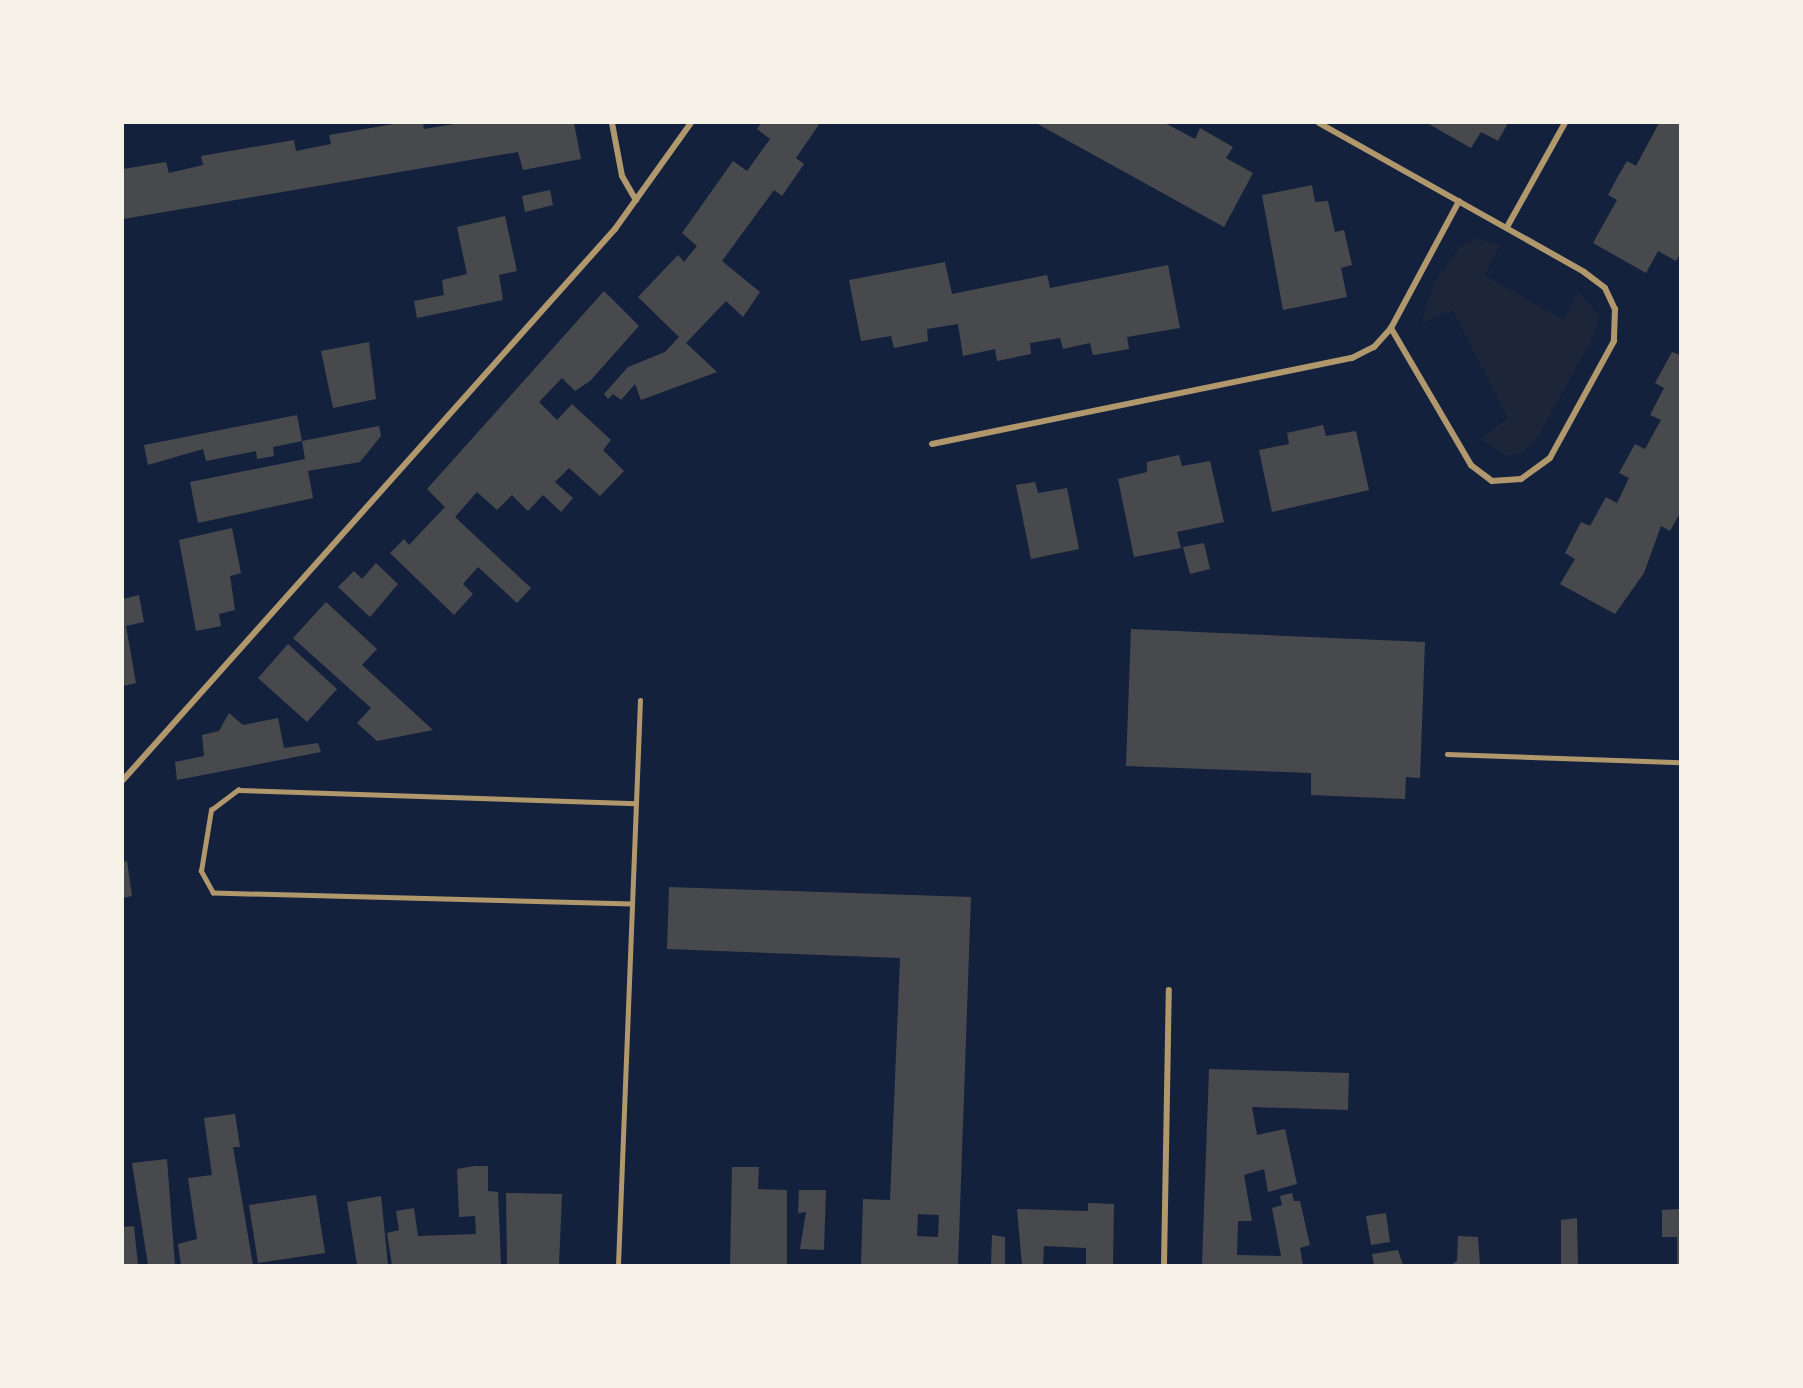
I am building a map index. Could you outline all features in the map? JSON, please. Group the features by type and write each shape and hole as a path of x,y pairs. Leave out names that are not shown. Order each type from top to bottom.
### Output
{"street":[{"path":"612,123 622,177 636,200"},
{"path":"123,780 636,200 691,123"},
{"path":"1319,123 1507,227 1605,288 1615,309 1614,341 1550,458 1521,479 1491,482 1471,465 1391,328"},
{"path":"1507,227 1565,123"},
{"path":"932,444 1352,358 1374,347 1391,328 1459,201"},
{"path":"1164,1265 1169,990"}],"lane":[{"path":"618,1265 640,700"},
{"path":"1447,754 1680,762"},
{"path":"632,904 213,893 201,871 211,810 238,790 636,803"}],"shaded area":[{"path":"1476,239 1500,245 1484,275 1564,320 1578,291 1599,316 1593,337 1537,438 1523,452 1507,456 1481,439 1508,418 1453,310 1421,324 1434,283 1460,247"}],"building":[{"path":"400,123 423,123 424,129 461,123 574,123 581,159 523,170 518,152 123,219 123,169 166,162 169,173 203,165 201,156 294,140 296,151 331,144 329,135"},
{"path":"761,123 820,123 796,158 804,164 782,196 774,190 722,261 760,292 743,317 726,301 686,343 717,372 641,400 635,384 621,400 613,394 608,399 604,394 628,367 665,352 679,337 638,297 678,255 684,262 697,246 682,233 733,161 747,171 770,139 757,129"},
{"path":"1036,123 1165,123 1195,139 1200,128 1233,147 1226,158 1253,173 1224,227"},
{"path":"1427,123 1508,123 1498,141 1481,132 1471,148"},
{"path":"1659,123 1680,123 1680,254 1676,261 1658,251 1646,273 1593,243 1617,200 1608,195 1617,178 1627,161 1636,166"},
{"path":"1312,185 1315,202 1328,201 1335,232 1344,230 1352,265 1341,268 1347,297 1283,310 1262,195"},
{"path":"550,190 553,205 525,212 522,196"},
{"path":"505,216 517,271 499,275 503,300 417,318 414,301 444,295 442,280 467,274 457,227"},
{"path":"945,262 952,294 1047,275 1050,288 1168,265 1180,328 1127,337 1129,349 1093,355 1090,343 1063,349 1060,338 1030,343 1031,354 997,361 995,349 963,356 958,324 927,329 928,341 894,348 891,336 861,341 849,280"},
{"path":"604,291 639,326 590,381 575,391 562,378 539,402 557,420 572,404 611,440 603,450 624,471 600,496 569,468 555,482 573,498 561,512 543,495 528,511 512,495 497,510 477,492 455,517 531,588 517,603 478,567 463,584 473,594 454,615 390,553 404,539 409,545 445,507 427,489"},
{"path":"369,342 376,399 333,408 321,351"},
{"path":"1672,352 1680,355 1680,513 1670,531 1661,526 1644,573 1615,614 1560,584 1575,559 1565,553 1581,522 1590,526 1606,497 1617,503 1629,478 1619,473 1635,444 1645,449 1661,420 1650,415 1664,388 1655,383"},
{"path":"297,415 302,441 273,447 274,456 257,459 256,451 206,461 203,449 148,465 144,445"},
{"path":"1323,425 1326,436 1356,431 1369,490 1272,512 1259,450 1289,444 1287,433"},
{"path":"379,426 381,436 360,462 308,471 313,498 198,523 190,482 305,459 302,441"},
{"path":"1179,455 1182,466 1210,461 1224,522 1177,532 1181,548 1134,557 1118,479 1147,472 1147,462"},
{"path":"1035,482 1038,493 1067,488 1079,549 1031,559 1016,485"},
{"path":"232,528 241,573 230,576 235,610 219,614 221,626 196,631 179,540"},
{"path":"1204,543 1210,569 1190,574 1183,547"},
{"path":"376,563 398,584 370,617 338,587 354,571 362,579"},
{"path":"139,595 144,622 126,626 136,683 123,686 123,599"},
{"path":"326,602 377,649 362,665 433,730 377,741 357,723 371,708 293,638"},
{"path":"1131,629 1425,642 1420,778 1406,777 1405,799 1311,795 1311,773 1126,766"},
{"path":"288,644 337,689 307,722 258,678"},
{"path":"229,713 243,725 278,718 284,748 318,743 321,752 177,780 175,762 204,756 202,735 219,731"},
{"path":"127,861 132,896 123,898 123,862"},
{"path":"669,887 971,897 958,1265 861,1265 863,1199 890,1200 900,958 667,949","holes":["918,1214 939,1215 938,1237 917,1236"]},
{"path":"1209,1069 1349,1073 1348,1110 1252,1107 1257,1135 1285,1129 1297,1184 1268,1192 1264,1169 1244,1175 1252,1221 1238,1221 1237,1255 1281,1256 1272,1208 1282,1205 1280,1196 1292,1193 1294,1201 1300,1201 1310,1245 1300,1248 1303,1265 1202,1265"},
{"path":"235,1114 240,1147 233,1147 253,1265 181,1265 178,1244 197,1239 188,1178 212,1175 204,1118"},
{"path":"167,1159 175,1265 148,1265 132,1163"},
{"path":"488,1166 488,1191 498,1192 501,1265 392,1265 387,1233 399,1230 396,1211 414,1208 418,1236 476,1234 475,1216 459,1217 457,1169"},
{"path":"732,1167 759,1167 758,1189 787,1190 787,1265 730,1265"},
{"path":"799,1190 826,1190 824,1250 800,1249 806,1212 798,1213"},
{"path":"506,1193 562,1194 559,1265 507,1265"},
{"path":"316,1195 325,1253 258,1263 249,1205"},
{"path":"381,1196 388,1265 357,1265 347,1202"},
{"path":"1088,1203 1114,1204 1113,1265 1086,1265 1086,1248 1044,1246 1043,1265 1022,1265 1017,1209 1088,1211"},
{"path":"1680,1209 1680,1265 1677,1265 1677,1237 1662,1237 1662,1210"},
{"path":"1386,1213 1390,1242 1371,1245 1366,1216"},
{"path":"1577,1218 1578,1265 1561,1265 1561,1220"},
{"path":"134,1226 138,1265 123,1265 123,1227"},
{"path":"992,1235 1005,1237 1005,1265 991,1265"},
{"path":"1458,1236 1478,1237 1480,1265 1451,1265 1457,1261"},
{"path":"1398,1250 1403,1265 1374,1265 1372,1254"}]}
